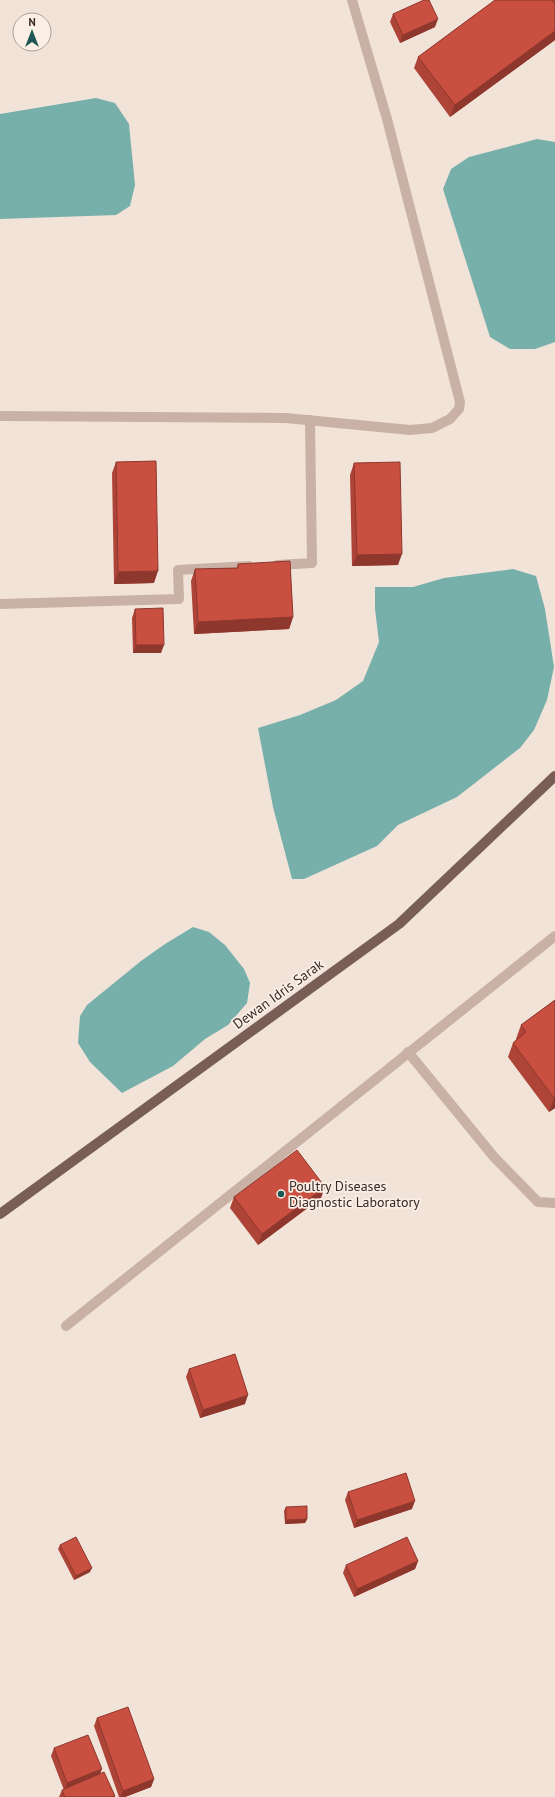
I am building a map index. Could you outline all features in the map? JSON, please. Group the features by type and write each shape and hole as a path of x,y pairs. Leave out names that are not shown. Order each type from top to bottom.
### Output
{"main road":[{"name":"Dewan Idris Sarak","path":"0,1214 399,924 555,776"}],"street":[{"path":"0,416 286,418 410,430 432,428 450,419 459,409 460,402 387,119 352,0"},
{"path":"0,604 179,599 178,570 312,563 310,420"},
{"path":"66,1326 555,936"},
{"path":"408,1052 494,1157 538,1202 555,1203"}],"water":[{"path":"96,98 115,103 129,124 135,185 130,206 116,215 0,219 0,114"},
{"path":"537,139 555,142 555,342 535,349 510,349 490,337 443,189 451,169 469,157"},
{"path":"513,569 536,576 545,609 554,667 547,700 534,730 520,748 457,797 398,825 377,846 304,879 292,879 273,807 258,728 300,715 336,700 363,681 379,642 375,609 375,587 413,587 444,578"},
{"path":"193,927 209,932 225,945 244,969 250,983 247,1003 228,1025 205,1039 173,1066 122,1093 90,1062 78,1043 80,1016 87,1005 141,961"}],"building":[{"path":"424,0 429,0 438,19 403,35 393,14"},
{"path":"495,0 552,0 555,4 555,31 455,105 418,57"},
{"path":"156,461 158,571 118,572 116,462"},
{"path":"400,462 402,554 357,555 354,463"},
{"path":"290,561 293,617 198,622 195,569 238,568 238,564"},
{"path":"163,608 164,645 136,645 135,609"},
{"path":"555,1000 554,1098 513,1043 526,1032 521,1025"},
{"path":"297,1150 325,1187 262,1234 234,1197"},
{"path":"235,1354 248,1395 203,1410 189,1369"},
{"path":"406,1473 415,1501 357,1520 348,1492"},
{"path":"307,1506 307,1519 286,1520 286,1507"},
{"path":"76,1537 92,1568 76,1576 60,1545"},
{"path":"407,1537 418,1561 357,1589 346,1565"},
{"path":"128,1707 154,1779 123,1791 97,1718"},
{"path":"88,1735 102,1769 67,1783 54,1748"},
{"path":"104,1772 115,1796 65,1797 62,1790"}],"place":[{"name":"Poultry Diseases Diagnostic Laboratory","path":"281,1194"}]}
